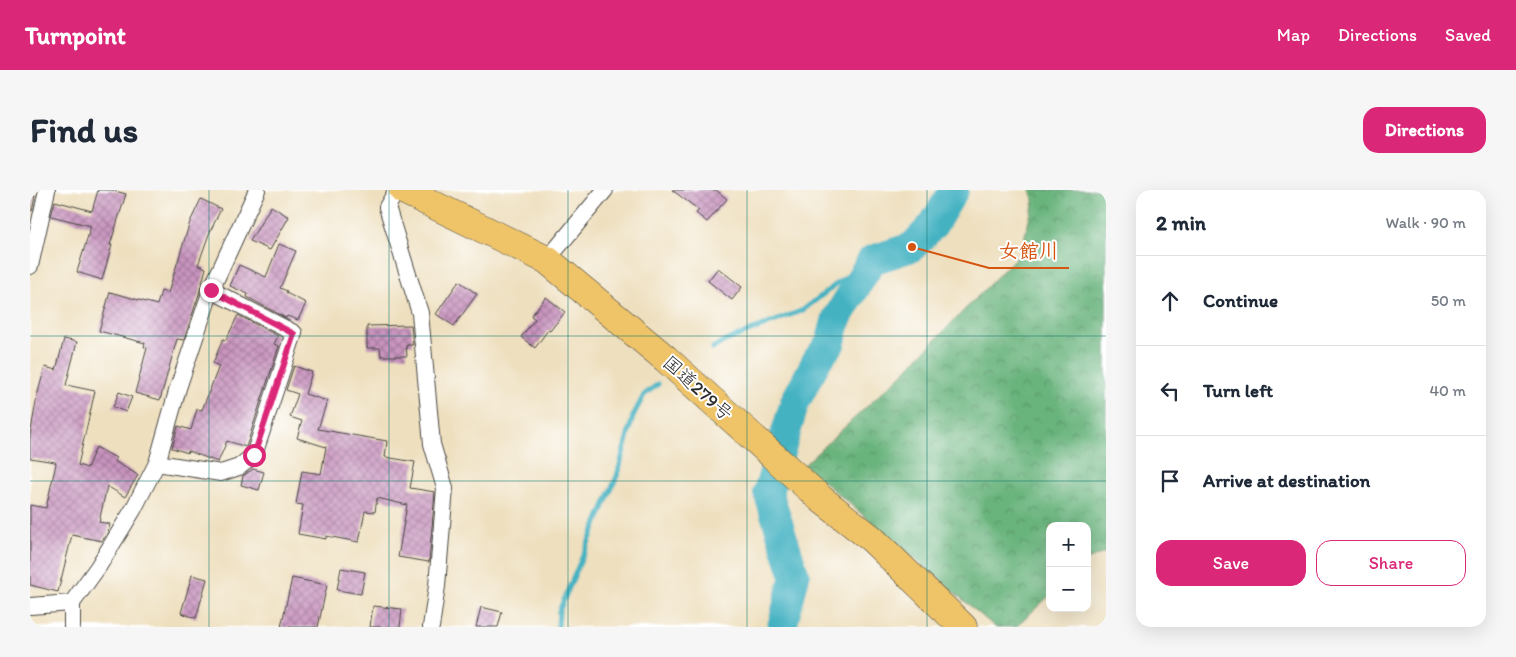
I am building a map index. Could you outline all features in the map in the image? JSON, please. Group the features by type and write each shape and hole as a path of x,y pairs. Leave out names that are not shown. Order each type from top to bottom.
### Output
{"highway":[{"name":"国道279号","path":"403,190 547,260 659,353 821,499 872,539 963,627"}],"street":[{"path":"30,266 47,190"},
{"path":"72,627 72,603 103,559 133,510 157,464 178,388 211,290 257,190"},
{"path":"397,190 386,207 420,313 432,444 445,488 437,586 431,627"},
{"path":"547,260 605,190"},
{"path":"157,464 221,474 239,467 254,455 294,334 211,290"},
{"path":"30,606 72,603"}],"green space":[{"path":"1030,190 1106,190 1106,552 1091,558 1091,522 1046,522 1046,599 1016,627 995,627 804,465 902,374 1020,253 1034,202"}],"building":[{"path":"98,190 112,190 126,194 110,245 112,245 102,280 77,272 91,226 51,216 55,201 92,211"},
{"path":"672,190 716,190 727,199 707,222 696,213 699,210"},
{"path":"30,195 35,196 32,211 30,210"},
{"path":"201,199 221,209 209,234 198,265 206,268 199,294 184,340 177,339 160,400 135,393 147,348 144,347 145,343 99,331 110,292 157,305 161,291 168,293 190,222"},
{"path":"271,206 289,217 270,250 250,241"},
{"path":"279,244 296,251 280,288 306,303 298,320 287,316 286,318 247,297 248,294 230,286 239,265 266,277"},
{"path":"718,268 742,287 732,300 708,281"},
{"path":"459,281 477,294 454,326 436,314"},
{"path":"546,297 565,312 550,331 548,330 535,348 521,337 535,319 531,316"},
{"path":"238,315 278,336 274,344 279,346 246,447 227,441 218,462 188,451 188,453 172,448 178,426 191,430 197,409 202,410 219,366 213,363 223,339 226,340"},
{"path":"411,325 413,345 406,345 407,356 381,356 380,348 367,348 367,326"},
{"path":"64,339 77,342 66,385 95,391 78,465 87,468 96,447 116,458 114,461 138,475 125,497 107,486 99,522 110,524 108,532 102,541 72,535 58,592 30,585 30,505 46,508 56,464 55,462 30,458 30,436 37,396 45,367 56,370"},
{"path":"294,366 312,372 305,394 327,401 318,429 387,441 385,457 415,462 410,488 435,492 429,562 398,557 407,505 377,498 375,512 365,511 359,542 326,536 326,539 298,534 303,505 296,504 302,471 321,474 326,447 297,438 302,421 290,417 298,394 286,390"},
{"path":"119,392 132,397 126,412 113,407"},
{"path":"253,469 264,472 259,490 241,485 243,476"},
{"path":"341,568 365,572 361,594 337,590"},
{"path":"192,575 207,579 196,618 181,613"},
{"path":"292,578 327,585 318,627 281,627"},
{"path":"373,606 402,609 400,627 370,627"},
{"path":"481,607 502,612 498,627 476,627"}],"waterway":[{"path":"782,627 795,576 768,492 795,402 817,360 830,344 837,318 872,260 912,247 933,225 954,190"},
{"path":"713,348 723,342 803,310 839,282 872,260"},
{"path":"558,627 559,611 617,476 633,416 644,395 658,384"}],"place":[{"name":"女館川","path":"912,247"}],"route":[{"path":"211,290 294,334 254,455"}]}
